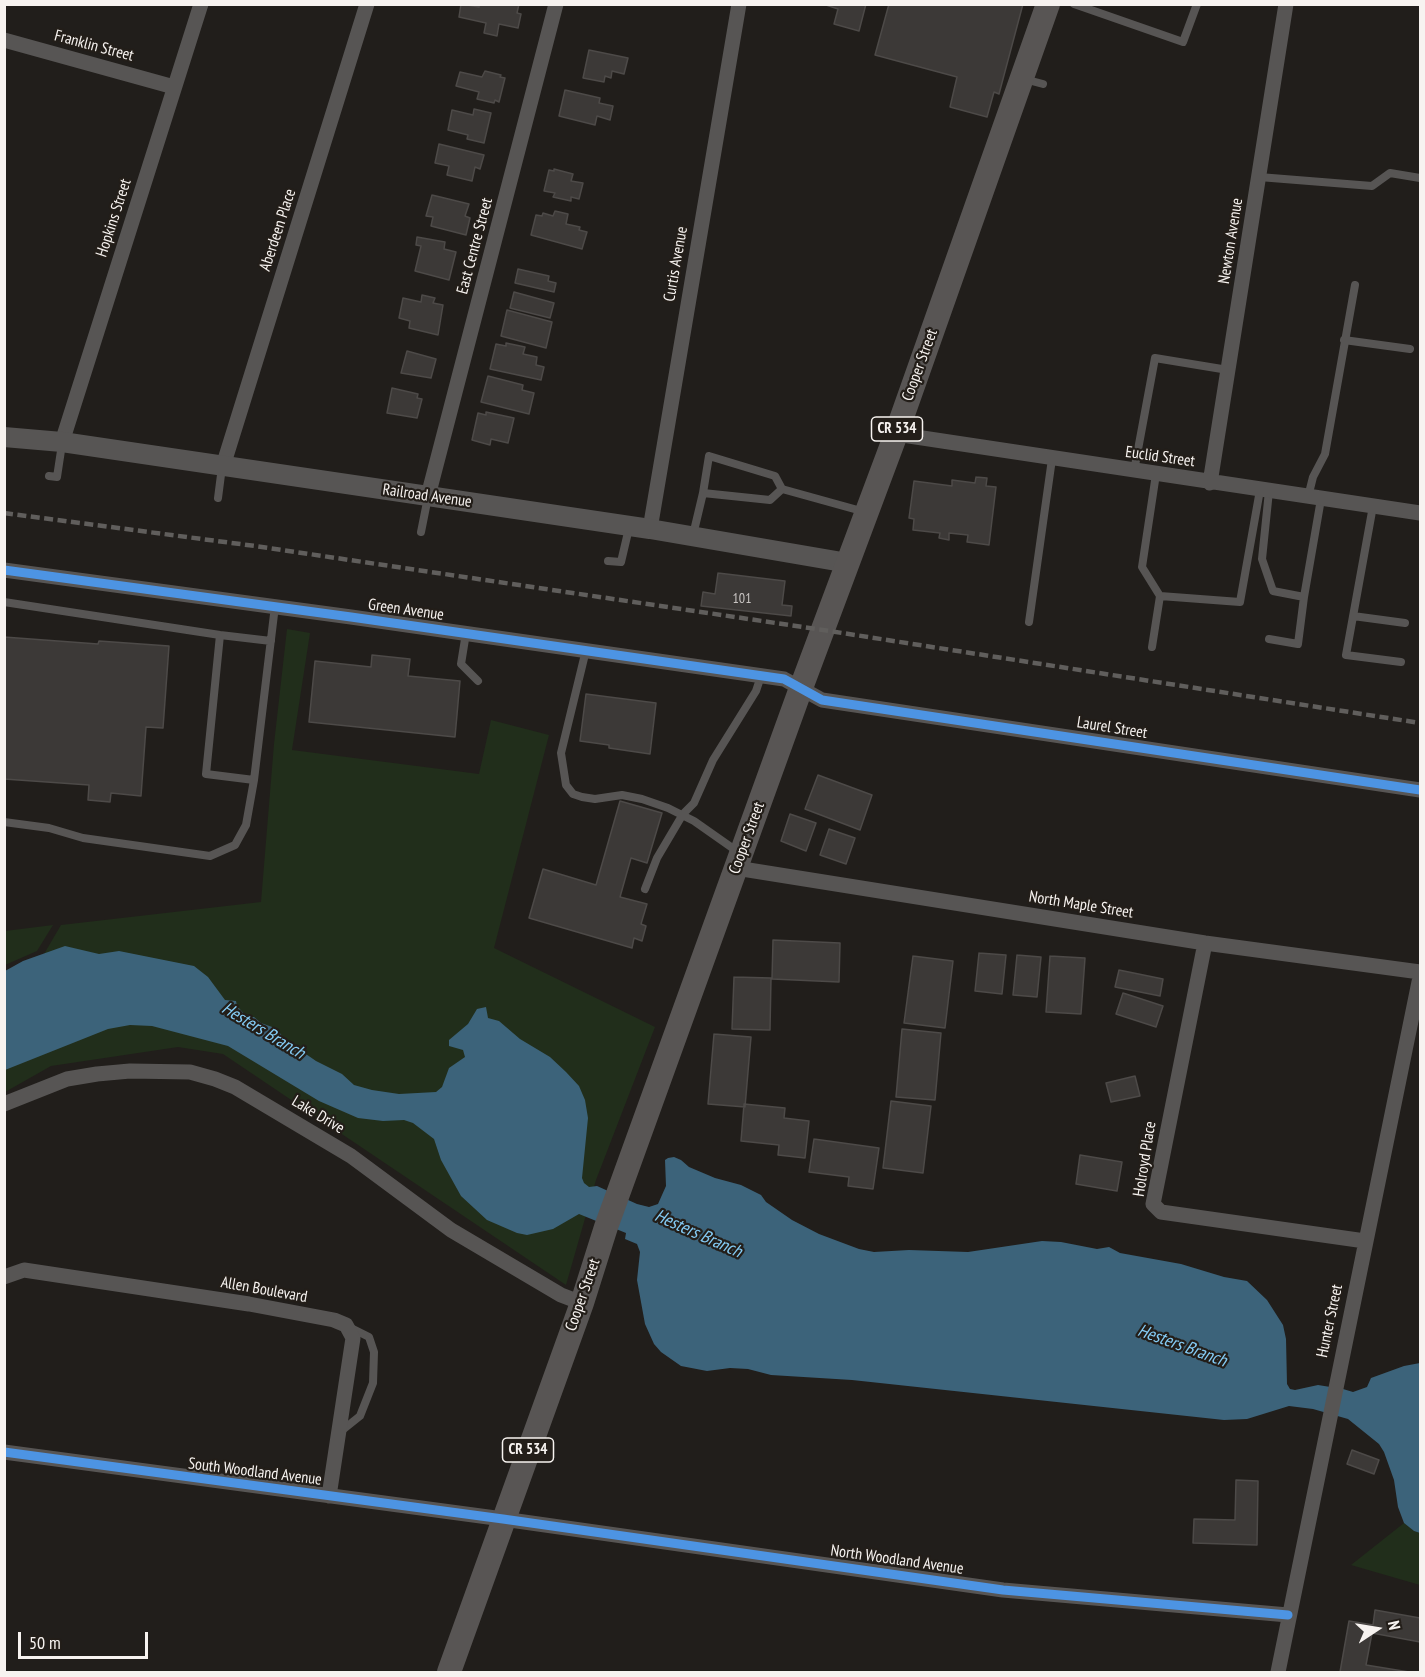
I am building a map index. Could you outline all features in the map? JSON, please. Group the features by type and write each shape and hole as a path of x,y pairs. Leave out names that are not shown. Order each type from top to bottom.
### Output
{"main road":[{"name":"Cooper Street","path":"449,1672 502,1519 582,1303 606,1227 801,688 866,512 1033,82 1048,4"}],"street":[{"name":"Hopkins Street","path":"62,442 201,4"},
{"name":"Aberdeen Place","path":"223,466 367,4"},
{"name":"East Centre Street","path":"428,496 556,4"},
{"name":"Curtis Avenue","path":"650,530 739,4"},
{"name":"Newton Avenue","path":"1210,483 1286,4"},
{"name":"Franklin Street","path":"4,40 174,87"},
{"name":"Euclid Street","path":"896,434 1420,513"},
{"name":"Railroad Avenue","path":"4,436 62,442 629,526 848,563"},
{"name":"Green Avenue","path":"4,570 761,675 784,679 801,688"},
{"name":"Laurel Street","path":"801,688 822,700 1420,790"},
{"name":"North Maple Street","path":"739,860 1205,943 1420,972"},
{"name":"Holroyd Place","path":"1205,943 1153,1204 1161,1212 1365,1240"},
{"name":"Hunter Street","path":"1278,1672 1420,977"},
{"name":"Lake Drive","path":"4,1104 68,1079 97,1074 130,1071 190,1072 215,1079 245,1093 351,1156 451,1230 509,1262 561,1295 582,1303"},
{"name":"Allen Boulevard","path":"4,1277 24,1270 249,1304 334,1320 346,1325"},
{"path":"329,1496 353,1338 346,1325"},
{"name":"South Woodland Avenue","path":"4,1452 502,1519"},
{"name":"North Woodland Avenue","path":"502,1519 1004,1590 1288,1615"}],"lane":[{"path":"1074,4 1183,42 1197,4"},
{"path":"1259,177 1372,186 1390,173 1420,178"},
{"path":"1269,639 1298,644 1315,498 1313,477 1325,454 1355,285"},
{"path":"1344,340 1410,349"},
{"path":"1134,471 1155,358 1228,370"},
{"path":"49,476 57,477 62,442"},
{"path":"693,537 709,456 775,476 783,489 866,512"},
{"path":"1029,622 1052,459"},
{"path":"218,498 223,466"},
{"path":"1152,647 1160,596 1142,567 1156,474"},
{"path":"703,493 770,500 783,489"},
{"path":"1264,491 1262,559 1274,591 1304,597"},
{"path":"1160,596 1240,602 1264,491"},
{"path":"421,532 428,496"},
{"path":"1373,506 1346,655 1401,662"},
{"path":"608,561 621,562 629,526"},
{"path":"4,602 271,641"},
{"path":"4,822 49,828 67,835 113,843 210,856 235,845 246,825 254,780 275,606"},
{"path":"1353,616 1405,623"},
{"path":"466,633 461,664 478,681"},
{"path":"220,635 206,774 254,780"},
{"path":"586,650 561,753 566,785 573,794 582,797 596,799 622,795 642,799 683,814 731,847 739,860"},
{"path":"645,889 657,858 683,814 694,803 713,760 756,691 761,675"},
{"path":"338,1433 360,1416 372,1383 373,1373 374,1352 369,1337 346,1325"}],"green space":[{"path":"287,629 310,633 292,750 479,774 491,720 549,735 494,948 655,1027 596,1180 566,1285 223,1054 178,1047 51,1066 5,1092 5,974 44,954 61,925 261,902 274,744"},
{"path":"53,925 37,951 5,965 5,931"},
{"path":"1404,1523 1420,1533 1420,1585 1351,1565"}],"water":[{"name":"Hesters Branch","path":"65,946 99,954 119,951 194,966 208,977 225,1000 236,1001 237,1006 247,1017 254,1017 261,1023 275,1028 287,1041 316,1061 342,1074 354,1085 399,1094 436,1092 442,1087 449,1068 465,1057 463,1050 449,1046 449,1040 468,1024 477,1009 486,1007 488,1018 499,1021 520,1039 550,1057 579,1086 585,1100 588,1118 582,1178 584,1183 589,1187 597,1186 637,1204 649,1207 658,1204 666,1186 665,1160 674,1157 689,1167 715,1178 741,1185 761,1195 766,1202 792,1220 819,1234 859,1249 874,1252 909,1250 968,1252 1042,1241 1061,1242 1097,1249 1109,1247 1120,1253 1181,1264 1224,1277 1247,1281 1267,1300 1283,1325 1286,1339 1287,1384 1290,1389 1318,1385 1353,1392 1367,1387 1371,1378 1404,1366 1420,1363 1420,1533 1404,1523 1398,1507 1394,1480 1379,1444 1348,1419 1313,1409 1289,1406 1247,1419 1224,1420 852,1380 771,1375 748,1369 730,1368 707,1371 681,1366 654,1344 645,1324 637,1280 640,1252 637,1244 625,1239 626,1233 579,1214 553,1229 527,1235 487,1220 461,1196 441,1160 434,1139 413,1123 404,1120 383,1121 358,1118 319,1101 228,1046 152,1026 130,1025 108,1029 5,1070 5,971 23,961"}],"building":[{"path":"461,4 479,7 480,4 519,4 517,13 521,14 518,28 499,24 497,36 484,33 486,23 459,17"},
{"path":"823,4 866,4 859,31 834,24 838,9"},
{"path":"889,4 1023,4 999,94 994,92 987,117 950,107 957,77 875,55"},
{"path":"589,50 628,58 624,74 612,71 611,78 605,76 604,82 583,78"},
{"path":"485,71 505,78 499,102 477,99 479,92 456,86 460,72 482,77"},
{"path":"565,90 600,98 599,103 613,106 610,120 597,116 595,125 559,116"},
{"path":"474,109 491,113 484,143 467,139 468,135 448,130 452,110 473,115"},
{"path":"439,144 484,155 480,169 475,167 472,181 447,175 449,166 435,163"},
{"path":"554,169 573,174 571,181 583,183 579,199 571,197 571,201 553,197 555,193 544,191 549,170 554,171"},
{"path":"432,195 469,204 465,216 470,218 466,235 431,226 433,217 426,216"},
{"path":"555,211 568,214 566,224 580,227 579,230 587,232 582,249 531,235 536,215 542,216 543,213 553,216"},
{"path":"417,237 445,242 444,249 456,252 449,280 415,271 421,246 416,245"},
{"path":"518,269 549,276 548,281 556,283 554,292 515,283"},
{"path":"514,292 554,303 550,318 510,308"},
{"path":"422,295 435,298 433,303 443,305 438,335 409,328 410,321 399,318 403,298 421,302"},
{"path":"507,310 552,322 546,348 501,336"},
{"path":"506,343 525,347 523,354 537,357 536,365 544,367 541,380 490,369 496,344 506,346"},
{"path":"407,351 436,359 431,378 401,373"},
{"path":"488,376 523,385 522,390 534,393 529,414 481,402"},
{"path":"392,388 418,394 417,398 422,399 417,418 387,413"},
{"path":"486,412 514,418 508,443 491,439 490,445 472,440 478,413 486,415"},
{"path":"976,477 987,478 986,486 996,487 989,545 967,542 968,535 949,533 949,540 939,538 940,533 913,530 914,519 909,518 914,481 952,486 952,480 975,483"},
{"path":"718,573 785,581 782,605 792,606 791,616 701,606 703,592 715,594"},
{"path":"4,637 98,644 99,641 169,646 163,728 146,727 141,796 111,793 110,802 88,800 89,785 4,779"},
{"path":"372,655 410,659 408,676 460,681 455,737 309,722 315,661 371,667"},
{"path":"586,694 656,703 650,754 580,741"},
{"path":"818,775 872,795 860,830 805,809"},
{"path":"620,801 662,813 647,863 631,858 620,897 647,904 641,924 646,926 642,941 634,938 632,948 529,918 543,869 596,885"},
{"path":"790,814 816,823 806,851 781,841"},
{"path":"829,829 855,838 846,864 820,855"},
{"path":"773,940 840,943 839,982 772,979"},
{"path":"979,953 1006,955 1002,994 975,991"},
{"path":"1017,955 1041,957 1037,997 1013,995"},
{"path":"913,956 953,961 945,1028 904,1023"},
{"path":"1050,956 1085,958 1081,1014 1046,1012"},
{"path":"1119,970 1163,979 1160,996 1115,987"},
{"path":"734,977 771,978 770,1030 732,1029"},
{"path":"1123,993 1163,1006 1156,1027 1116,1014"},
{"path":"902,1029 941,1033 935,1100 896,1097"},
{"path":"714,1034 751,1037 745,1107 708,1104"},
{"path":"1135,1076 1140,1096 1111,1102 1106,1083"},
{"path":"891,1101 931,1106 923,1173 883,1168"},
{"path":"744,1104 785,1108 784,1118 809,1121 805,1158 778,1155 779,1145 741,1141"},
{"path":"814,1139 879,1148 873,1189 848,1186 849,1177 809,1172"},
{"path":"1080,1155 1122,1162 1117,1191 1076,1184"},
{"path":"1352,1450 1379,1460 1374,1474 1347,1464"},
{"path":"1236,1480 1258,1481 1257,1545 1193,1543 1194,1519 1235,1520"},
{"path":"1375,1610 1420,1618 1420,1642 1372,1633 1366,1665 1409,1672 1340,1672 1349,1621 1373,1625"}],"railway":[{"path":"4,513 255,546 823,630 1420,723"}],"cycle path":[{"path":"4,570 784,679 822,700 1420,790"},
{"path":"4,1452 503,1519 1003,1590 1288,1615"}]}
